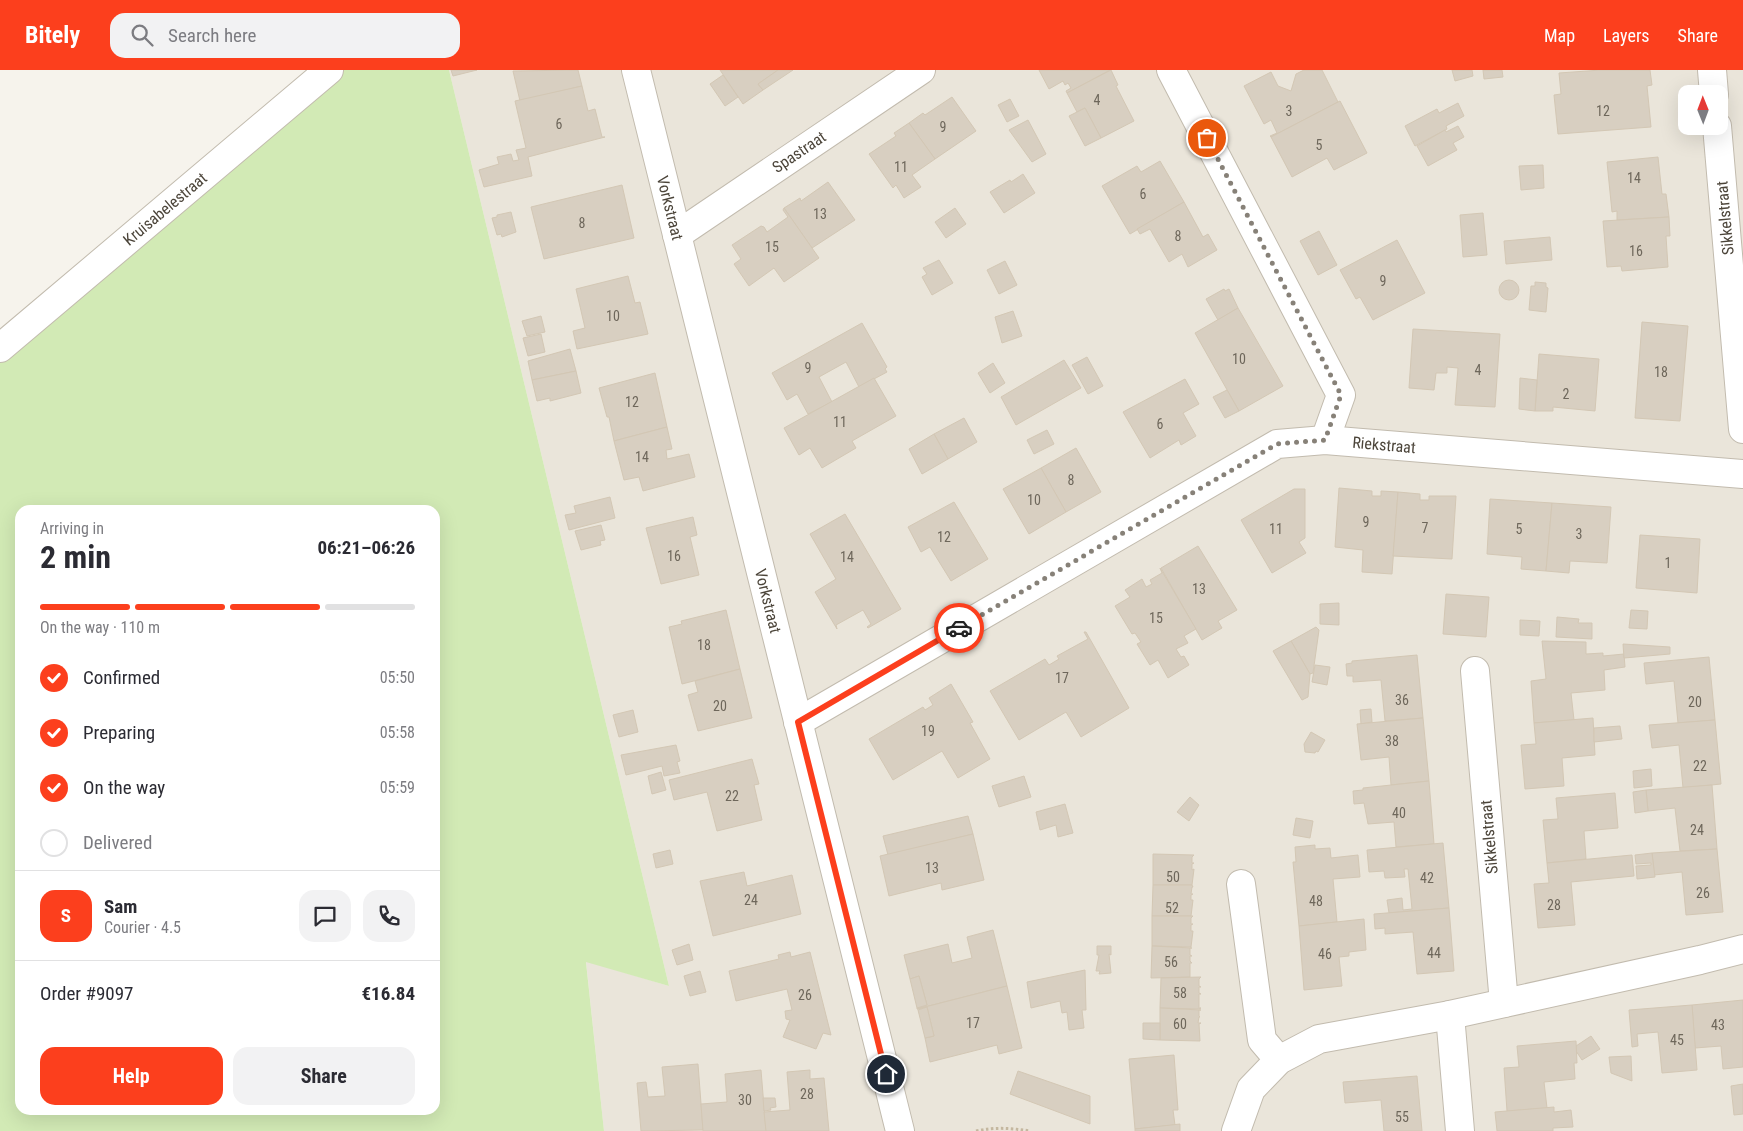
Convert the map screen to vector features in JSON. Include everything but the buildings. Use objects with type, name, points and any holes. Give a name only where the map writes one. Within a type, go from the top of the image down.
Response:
[{"type":"street","name":"Kruisabelestraat","points":[[0,348],[329,70]]},
{"type":"street","name":"Vorkstraat","points":[[636,70],[900,1131]]},
{"type":"street","name":"Spastraat","points":[[677,235],[921,70]]},
{"type":"street","points":[[1171,70],[1341,395],[1325,440]]},
{"type":"street","points":[[1712,70],[1713,85]]},
{"type":"street","name":"Sikkelstraat","points":[[1718,135],[1743,429]]},
{"type":"street","name":"Riekstraat","points":[[798,722],[1277,444],[1325,440],[1743,474]]},
{"type":"street","name":"Sikkelstraat","points":[[1474,671],[1504,1003]]},
{"type":"street","points":[[1241,884],[1262,1040],[1278,1060]]},
{"type":"street","points":[[1236,1131],[1251,1088],[1278,1060],[1319,1039],[1504,1003],[1743,949]]},
{"type":"street","points":[[1450,1014],[1460,1131]]},
{"type":"path","points":[[976,1131],[992,1128],[1013,1128],[1030,1131]]},
{"type":"shaded area","points":[[449,70],[1743,70],[1743,1131],[604,1131],[586,961],[669,986]]},
{"type":"green space","points":[[329,70],[449,70],[669,986],[586,962],[604,1131],[0,1131],[0,348]]},
{"type":"way so far","points":[[959,628],[1277,444],[1325,440],[1341,395],[1207,138]]},
{"type":"route","points":[[886,1074],[798,722],[959,628]]}]
